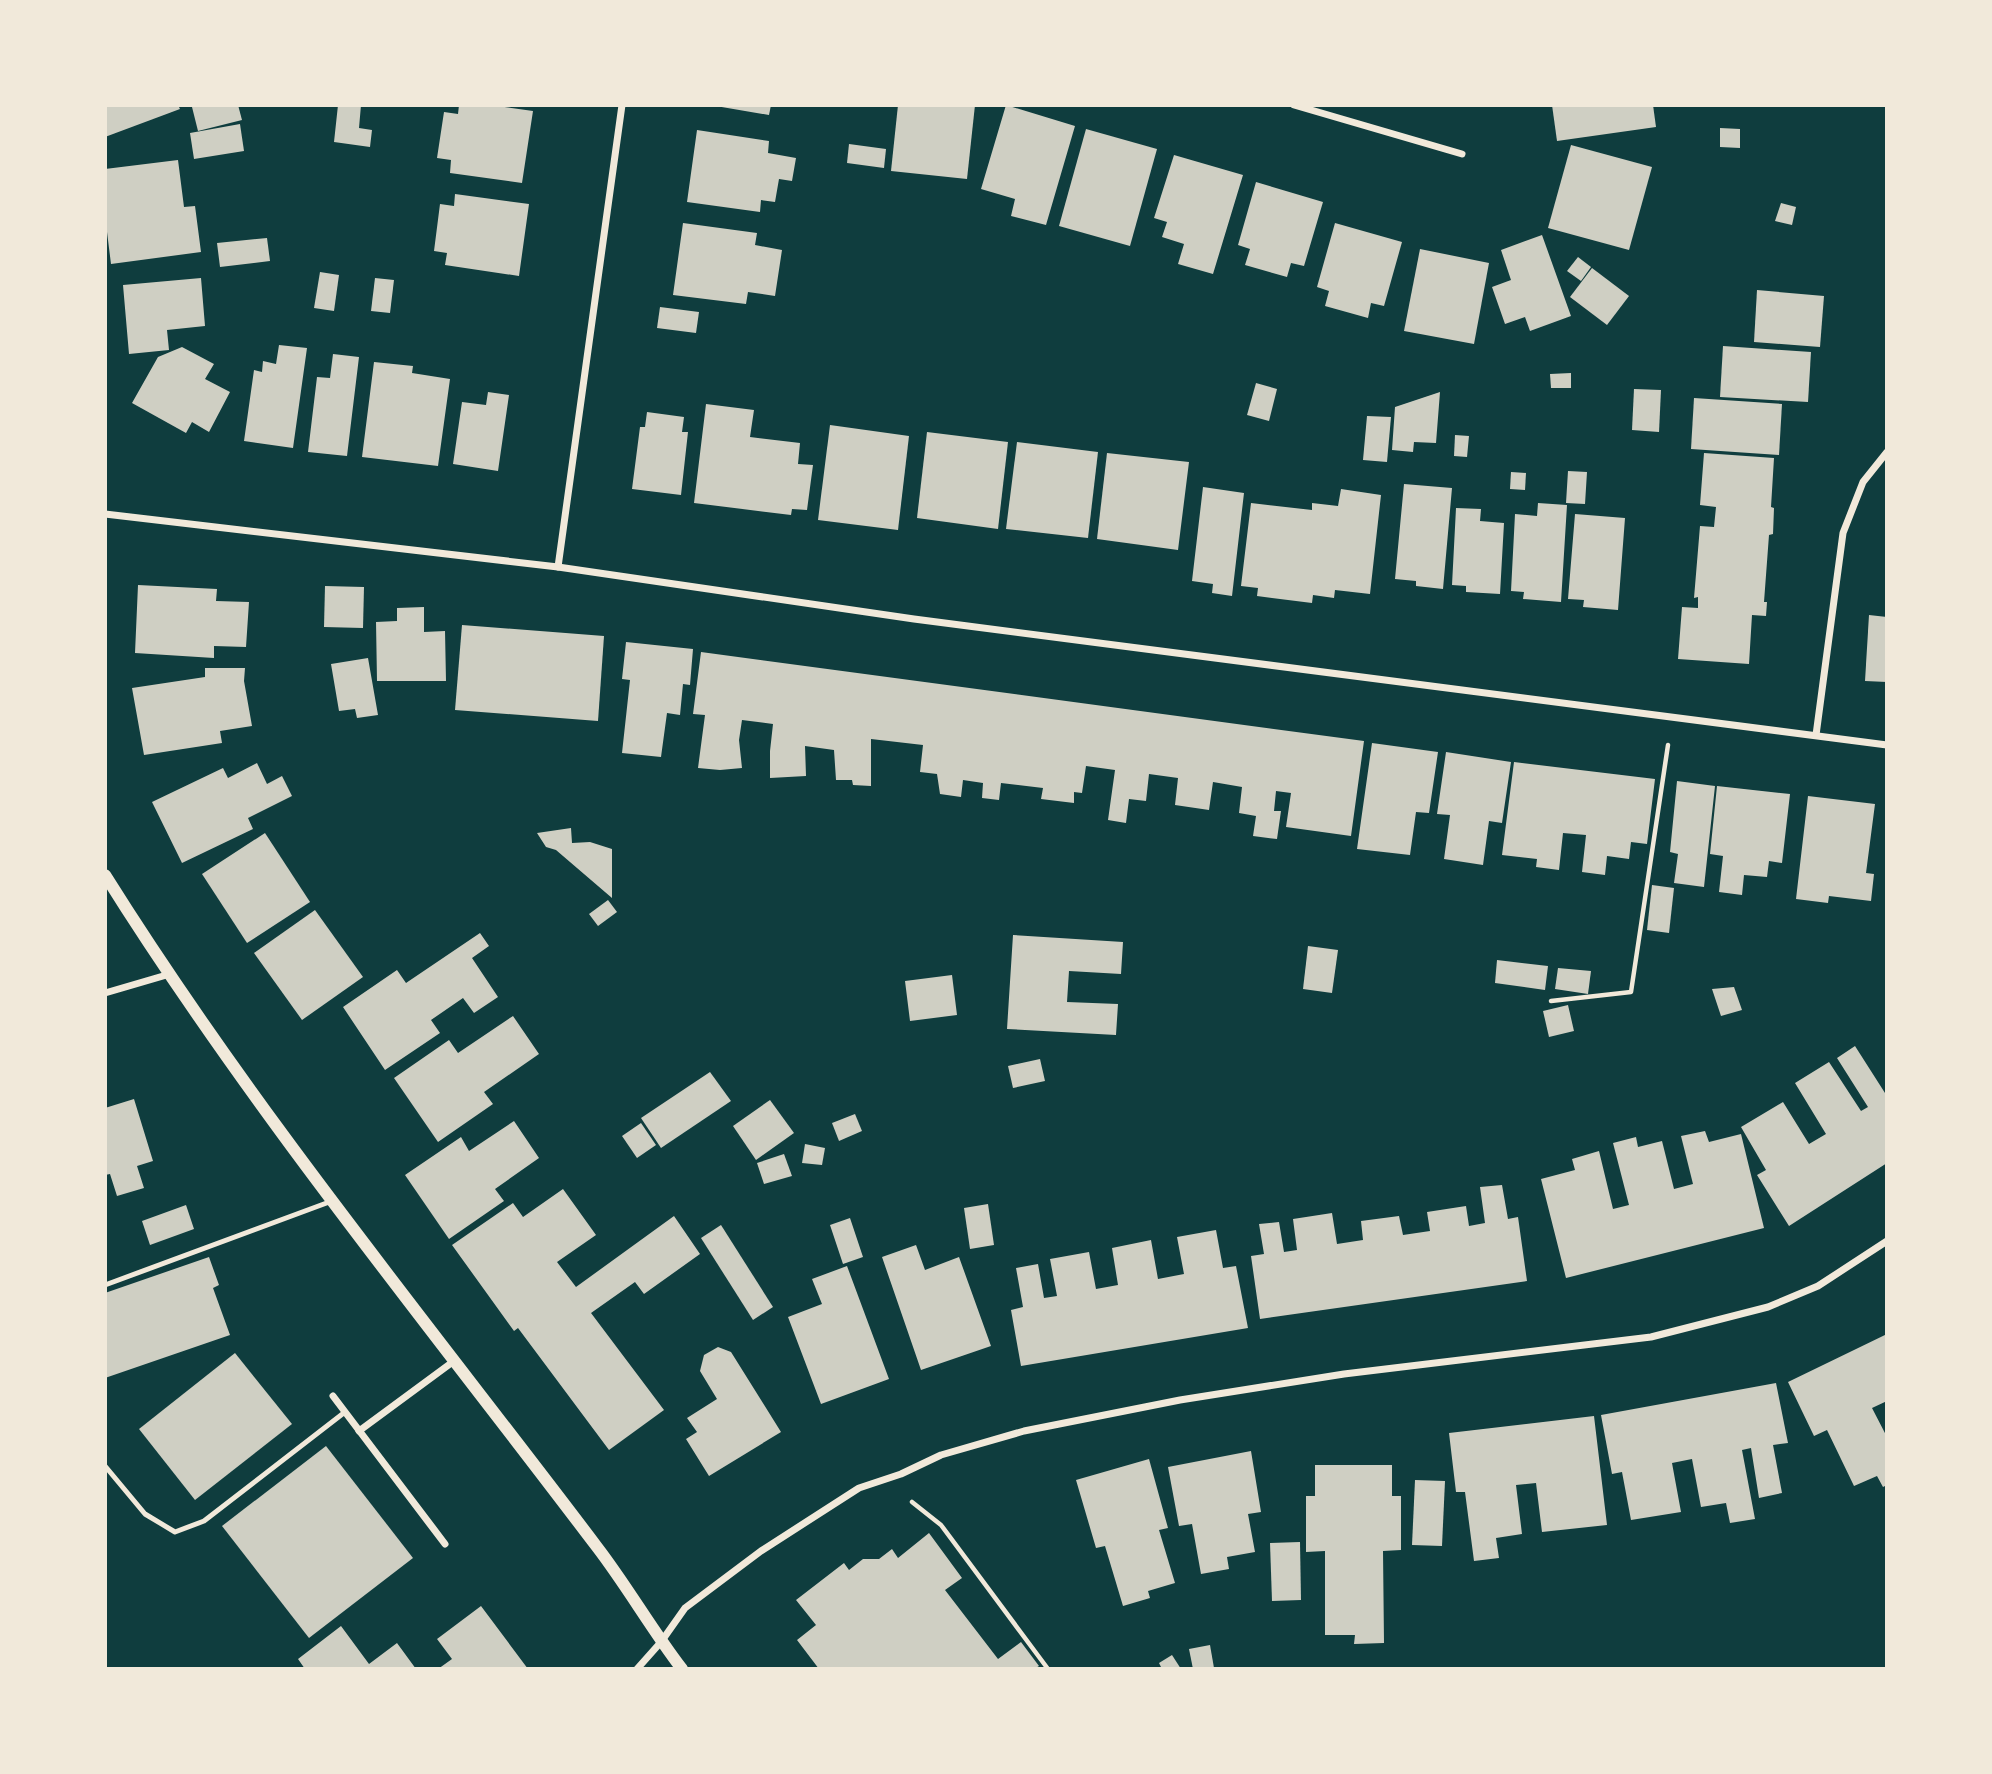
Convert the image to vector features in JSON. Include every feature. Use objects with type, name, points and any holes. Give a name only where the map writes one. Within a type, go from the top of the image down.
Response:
[{"type":"street","points":[[558,567],[622,105]]},
{"type":"street","points":[[1294,105],[1462,154]]},
{"type":"street","points":[[1816,735],[1843,533],[1863,482],[1887,453]]},
{"type":"street","points":[[105,514],[558,567],[914,619],[1887,745]]},
{"type":"street","points":[[105,875],[170,974],[332,1201],[599,1550],[681,1669]]},
{"type":"street","points":[[105,993],[170,974]]},
{"type":"street","points":[[637,1669],[661,1642],[685,1608],[761,1551],[859,1488],[901,1474],[942,1455],[1024,1431],[1180,1400],[1344,1374],[1651,1337],[1768,1307],[1818,1286],[1887,1241]]},
{"type":"street","points":[[359,1431],[453,1361]]},
{"type":"street","points":[[333,1396],[445,1544]]},
{"type":"lane","points":[[105,1284],[332,1201]]},
{"type":"lane","points":[[105,1466],[145,1514],[175,1532],[204,1521],[345,1412]]},
{"type":"path","points":[[1551,1001],[1631,992],[1672,716]]},
{"type":"path","points":[[901,1474],[910,1500],[941,1525],[1048,1669]]},
{"type":"building","points":[[105,105],[178,105],[180,109],[105,137]]},
{"type":"building","points":[[238,105],[242,120],[198,131],[192,107]]},
{"type":"building","points":[[338,105],[361,105],[359,128],[372,130],[370,147],[334,142]]},
{"type":"building","points":[[459,105],[490,105],[533,111],[522,183],[450,173],[451,160],[437,158],[444,112],[458,114]]},
{"type":"building","points":[[710,105],[771,105],[769,115]]},
{"type":"building","points":[[898,105],[975,105],[967,179],[891,171]]},
{"type":"building","points":[[1006,105],[1075,126],[1046,225],[1011,216],[1015,199],[981,189]]},
{"type":"building","points":[[1552,105],[1653,105],[1656,127],[1557,141]]},
{"type":"building","points":[[240,124],[244,151],[194,159],[190,133]]},
{"type":"building","points":[[1720,128],[1740,129],[1740,148],[1720,147]]},
{"type":"building","points":[[1086,129],[1157,149],[1130,246],[1059,226]]},
{"type":"building","points":[[697,130],[769,141],[768,153],[796,158],[792,181],[779,179],[775,202],[761,200],[760,212],[687,202]]},
{"type":"building","points":[[849,144],[886,149],[884,168],[847,163]]},
{"type":"building","points":[[1571,145],[1652,167],[1629,250],[1548,228]]},
{"type":"building","points":[[1174,155],[1243,175],[1213,274],[1178,264],[1184,244],[1162,237],[1167,222],[1154,218]]},
{"type":"building","points":[[178,160],[184,207],[195,206],[201,252],[111,264],[105,216],[105,169]]},
{"type":"building","points":[[1256,182],[1323,202],[1304,266],[1291,263],[1287,277],[1245,265],[1250,249],[1238,245]]},
{"type":"building","points":[[455,194],[529,204],[519,276],[445,265],[447,253],[434,251],[440,204],[454,206]]},
{"type":"building","points":[[1781,203],[1796,207],[1792,225],[1775,221]]},
{"type":"building","points":[[683,223],[757,233],[755,245],[782,250],[775,296],[748,292],[746,304],[673,295]]},
{"type":"building","points":[[1335,223],[1402,242],[1384,306],[1371,303],[1368,318],[1325,306],[1329,291],[1317,287]]},
{"type":"building","points":[[1542,235],[1571,316],[1530,331],[1525,317],[1505,324],[1492,287],[1511,280],[1501,250]]},
{"type":"building","points":[[267,238],[270,261],[220,267],[217,243]]},
{"type":"building","points":[[1420,249],[1489,263],[1474,344],[1404,331]]},
{"type":"building","points":[[1578,257],[1591,267],[1581,281],[1567,271]]},
{"type":"building","points":[[1592,268],[1629,296],[1607,325],[1570,297]]},
{"type":"building","points":[[320,272],[339,275],[334,311],[314,308]]},
{"type":"building","points":[[201,278],[205,326],[167,330],[169,350],[129,354],[123,285]]},
{"type":"building","points":[[375,278],[394,280],[390,313],[371,311]]},
{"type":"building","points":[[1757,290],[1824,296],[1820,347],[1754,342]]},
{"type":"building","points":[[660,307],[699,312],[696,333],[657,328]]},
{"type":"building","points":[[279,345],[307,348],[293,448],[244,441],[254,370],[262,372],[263,361],[276,364]]},
{"type":"building","points":[[1723,346],[1811,352],[1808,402],[1720,397]]},
{"type":"building","points":[[182,347],[214,364],[205,379],[230,392],[209,432],[192,422],[186,433],[132,403],[158,357]]},
{"type":"building","points":[[333,354],[359,357],[347,456],[308,452],[317,377],[330,378]]},
{"type":"building","points":[[374,362],[413,366],[412,373],[450,379],[438,466],[362,457]]},
{"type":"building","points":[[1571,373],[1571,388],[1551,388],[1550,374]]},
{"type":"building","points":[[1256,383],[1277,389],[1269,421],[1247,415]]},
{"type":"building","points":[[1634,389],[1661,390],[1659,432],[1632,430]]},
{"type":"building","points":[[488,392],[509,395],[498,471],[453,464],[462,402],[486,405]]},
{"type":"building","points":[[1440,392],[1436,443],[1414,442],[1413,452],[1392,450],[1395,407]]},
{"type":"building","points":[[1694,398],[1782,404],[1779,455],[1691,449]]},
{"type":"building","points":[[706,404],[754,410],[750,437],[800,443],[798,464],[813,465],[807,510],[792,509],[791,515],[694,503]]},
{"type":"building","points":[[647,412],[684,417],[682,432],[688,432],[681,495],[632,489],[640,427],[645,427]]},
{"type":"building","points":[[1367,416],[1391,417],[1387,462],[1363,460]]},
{"type":"building","points":[[830,425],[909,436],[898,530],[818,520]]},
{"type":"building","points":[[927,432],[1008,442],[998,529],[917,518]]},
{"type":"building","points":[[1455,435],[1469,436],[1467,457],[1454,456]]},
{"type":"building","points":[[1017,442],[1098,452],[1088,538],[1006,529]]},
{"type":"building","points":[[1107,453],[1189,462],[1178,550],[1097,539]]},
{"type":"building","points":[[1704,453],[1774,458],[1771,507],[1774,508],[1773,534],[1769,535],[1764,602],[1767,602],[1766,616],[1752,615],[1749,664],[1678,659],[1682,607],[1698,608],[1698,597],[1694,598],[1700,526],[1714,527],[1716,507],[1700,505]]},
{"type":"building","points":[[1568,471],[1587,472],[1585,504],[1566,503]]},
{"type":"building","points":[[1511,472],[1526,473],[1525,490],[1510,489]]},
{"type":"building","points":[[1404,484],[1452,488],[1443,589],[1416,586],[1416,581],[1395,579]]},
{"type":"building","points":[[1203,487],[1244,493],[1232,596],[1212,593],[1213,584],[1192,581]]},
{"type":"building","points":[[1341,489],[1381,495],[1370,594],[1335,590],[1334,598],[1313,595],[1312,603],[1257,596],[1258,588],[1241,586],[1251,503],[1312,510],[1312,503],[1338,506]]},
{"type":"building","points":[[1538,503],[1567,505],[1561,602],[1523,599],[1524,592],[1511,591],[1515,514],[1537,516]]},
{"type":"building","points":[[1456,508],[1481,509],[1480,521],[1504,523],[1500,594],[1466,592],[1466,586],[1452,585]]},
{"type":"building","points":[[1575,514],[1625,518],[1618,610],[1583,607],[1584,600],[1568,599]]},
{"type":"building","points":[[138,585],[217,589],[216,601],[249,602],[246,647],[214,646],[214,658],[135,653]]},
{"type":"building","points":[[325,586],[364,587],[363,628],[324,627]]},
{"type":"building","points":[[424,607],[424,632],[445,631],[446,681],[377,681],[376,622],[397,621],[397,608]]},
{"type":"building","points":[[1869,615],[1887,617],[1887,682],[1865,681]]},
{"type":"building","points":[[462,625],[604,636],[598,721],[455,710]]},
{"type":"building","points":[[626,642],[693,649],[690,685],[683,684],[680,715],[667,713],[661,757],[622,753],[630,680],[622,679]]},
{"type":"building","points":[[701,652],[1364,741],[1351,836],[1286,827],[1291,793],[1276,791],[1274,811],[1281,811],[1277,839],[1253,836],[1256,816],[1239,813],[1242,787],[1213,782],[1209,810],[1175,805],[1178,778],[1149,774],[1146,801],[1129,799],[1126,823],[1108,820],[1115,770],[1086,766],[1082,793],[1074,792],[1074,803],[1041,799],[1043,788],[1001,783],[999,800],[982,798],[983,783],[963,780],[961,797],[940,794],[937,774],[920,772],[923,745],[871,739],[871,786],[853,785],[852,780],[836,780],[834,750],[805,746],[806,776],[770,778],[773,724],[742,720],[739,740],[742,768],[698,768],[705,715],[693,714]]},
{"type":"building","points":[[368,658],[378,715],[357,718],[355,709],[339,711],[331,664]]},
{"type":"building","points":[[205,668],[245,668],[244,681],[252,726],[220,731],[222,743],[144,755],[132,688],[205,677]]},
{"type":"building","points":[[1372,743],[1438,752],[1429,813],[1416,812],[1410,855],[1357,849]]},
{"type":"building","points":[[1446,752],[1511,762],[1502,823],[1489,821],[1483,865],[1444,859],[1450,815],[1437,814]]},
{"type":"building","points":[[1514,762],[1655,779],[1647,844],[1631,842],[1629,859],[1607,856],[1605,875],[1582,872],[1586,835],[1563,833],[1559,870],[1536,867],[1537,859],[1502,855]]},
{"type":"building","points":[[257,763],[267,784],[282,776],[292,796],[248,818],[253,829],[182,863],[152,802],[223,768],[228,778]]},
{"type":"building","points":[[1677,781],[1715,786],[1704,887],[1674,883],[1678,854],[1670,852]]},
{"type":"building","points":[[1717,786],[1790,794],[1782,863],[1769,861],[1767,877],[1744,875],[1742,895],[1719,892],[1723,856],[1710,854]]},
{"type":"building","points":[[1808,796],[1875,804],[1866,873],[1874,874],[1871,901],[1829,896],[1828,903],[1796,899]]},
{"type":"building","points":[[571,828],[572,843],[590,842],[612,849],[612,898],[556,850],[546,847],[537,833]]},
{"type":"building","points":[[265,833],[310,902],[247,943],[202,874]]},
{"type":"building","points":[[1652,885],[1674,888],[1669,933],[1647,930]]},
{"type":"building","points":[[608,900],[617,912],[598,926],[589,914]]},
{"type":"building","points":[[315,910],[363,977],[302,1020],[254,953]]},
{"type":"building","points":[[480,933],[489,946],[472,958],[498,997],[474,1013],[463,998],[431,1020],[440,1033],[385,1070],[343,1007],[397,970],[406,983]]},
{"type":"building","points":[[1013,935],[1123,942],[1121,974],[1069,971],[1067,1002],[1118,1004],[1116,1035],[1007,1029]]},
{"type":"building","points":[[1308,946],[1338,950],[1332,993],[1303,989]]},
{"type":"building","points":[[1497,960],[1548,966],[1545,990],[1495,983]]},
{"type":"building","points":[[1558,968],[1591,971],[1588,994],[1555,989]]},
{"type":"building","points":[[952,975],[957,1015],[910,1021],[905,981]]},
{"type":"building","points":[[1734,987],[1742,1010],[1721,1016],[1712,989]]},
{"type":"building","points":[[1568,1005],[1574,1031],[1549,1037],[1543,1011]]},
{"type":"building","points":[[513,1016],[539,1054],[484,1092],[493,1104],[438,1142],[394,1078],[449,1040],[458,1053]]},
{"type":"building","points":[[1855,1046],[1885,1093],[1887,1092],[1887,1163],[1789,1226],[1757,1175],[1766,1170],[1741,1127],[1783,1102],[1809,1144],[1826,1134],[1795,1083],[1829,1062],[1861,1111],[1868,1107],[1837,1058]]},
{"type":"building","points":[[1040,1059],[1045,1081],[1013,1088],[1008,1066]]},
{"type":"building","points":[[710,1072],[731,1101],[661,1148],[641,1118]]},
{"type":"building","points":[[134,1099],[153,1161],[137,1166],[144,1188],[117,1196],[110,1174],[105,1175],[105,1108]]},
{"type":"building","points":[[770,1100],[794,1133],[756,1160],[733,1126]]},
{"type":"building","points":[[855,1114],[862,1131],[839,1141],[832,1123]]},
{"type":"building","points":[[514,1121],[539,1158],[495,1189],[504,1201],[449,1239],[405,1175],[461,1137],[469,1151]]},
{"type":"building","points":[[641,1123],[656,1145],[637,1158],[622,1136]]},
{"type":"building","points":[[1705,1131],[1709,1142],[1741,1134],[1764,1228],[1566,1278],[1541,1179],[1575,1170],[1572,1159],[1599,1151],[1613,1209],[1629,1205],[1613,1143],[1636,1137],[1638,1147],[1662,1141],[1674,1189],[1693,1184],[1681,1136]]},
{"type":"building","points":[[805,1144],[825,1148],[822,1165],[802,1163]]},
{"type":"building","points":[[784,1154],[792,1176],[764,1184],[757,1163]]},
{"type":"building","points":[[1502,1185],[1508,1219],[1518,1217],[1527,1281],[1260,1319],[1251,1256],[1264,1254],[1259,1224],[1279,1222],[1284,1252],[1297,1250],[1293,1219],[1332,1213],[1337,1244],[1363,1240],[1361,1221],[1399,1216],[1403,1235],[1430,1231],[1427,1212],[1466,1206],[1469,1226],[1485,1223],[1480,1187]]},
{"type":"building","points":[[563,1189],[596,1235],[557,1262],[576,1287],[674,1216],[700,1254],[644,1294],[635,1282],[591,1313],[664,1410],[609,1450],[518,1328],[514,1331],[452,1245],[513,1203],[523,1217]]},
{"type":"building","points":[[988,1204],[994,1245],[970,1249],[964,1208]]},
{"type":"building","points":[[186,1205],[194,1229],[150,1245],[142,1221]]},
{"type":"building","points":[[850,1218],[863,1257],[843,1264],[830,1225]]},
{"type":"building","points":[[721,1225],[773,1307],[753,1320],[701,1238]]},
{"type":"building","points":[[1216,1230],[1223,1268],[1236,1266],[1248,1328],[1021,1366],[1011,1310],[1023,1307],[1016,1268],[1038,1264],[1044,1298],[1057,1296],[1050,1259],[1089,1252],[1096,1289],[1118,1285],[1112,1248],[1151,1240],[1158,1279],[1184,1274],[1177,1237]]},
{"type":"building","points":[[916,1245],[925,1270],[959,1257],[991,1346],[921,1370],[882,1257]]},
{"type":"building","points":[[209,1257],[219,1285],[213,1288],[230,1335],[105,1378],[105,1293]]},
{"type":"building","points":[[847,1266],[889,1379],[821,1404],[788,1317],[822,1304],[812,1279]]},
{"type":"building","points":[[1887,1334],[1887,1401],[1872,1408],[1887,1437],[1887,1485],[1883,1487],[1877,1476],[1854,1486],[1827,1430],[1814,1436],[1788,1382]]},
{"type":"building","points":[[718,1347],[731,1352],[781,1432],[709,1476],[686,1439],[697,1432],[687,1418],[717,1399],[700,1371],[704,1355]]},
{"type":"building","points":[[235,1353],[292,1424],[195,1500],[139,1429]]},
{"type":"building","points":[[1776,1383],[1788,1443],[1773,1445],[1782,1493],[1759,1498],[1751,1448],[1742,1450],[1755,1519],[1730,1523],[1726,1503],[1701,1507],[1692,1459],[1672,1463],[1681,1512],[1631,1520],[1622,1472],[1612,1474],[1601,1415]]},
{"type":"building","points":[[1594,1416],[1607,1525],[1542,1532],[1536,1483],[1516,1485],[1522,1534],[1496,1538],[1499,1558],[1474,1561],[1465,1492],[1456,1492],[1449,1433]]},
{"type":"building","points":[[326,1446],[413,1558],[309,1638],[222,1526]]},
{"type":"building","points":[[1251,1451],[1261,1512],[1248,1514],[1255,1552],[1227,1557],[1229,1569],[1201,1574],[1192,1524],[1179,1526],[1168,1467]]},
{"type":"building","points":[[1149,1459],[1168,1528],[1159,1530],[1175,1583],[1148,1591],[1150,1598],[1123,1606],[1105,1546],[1096,1548],[1076,1480]]},
{"type":"building","points":[[1315,1465],[1392,1465],[1392,1496],[1401,1496],[1401,1550],[1383,1551],[1384,1643],[1354,1644],[1355,1635],[1325,1635],[1325,1551],[1306,1552],[1306,1496],[1315,1496]]},
{"type":"building","points":[[1415,1480],[1445,1481],[1442,1546],[1412,1545]]},
{"type":"building","points":[[929,1533],[962,1578],[945,1590],[998,1659],[1021,1642],[1039,1666],[1034,1669],[819,1669],[797,1640],[816,1625],[796,1600],[844,1563],[849,1570],[863,1559],[879,1559],[892,1549],[898,1558]]},
{"type":"building","points":[[1300,1542],[1301,1600],[1272,1601],[1270,1543]]},
{"type":"building","points":[[481,1606],[528,1669],[438,1669],[452,1659],[437,1639]]},
{"type":"building","points":[[341,1626],[369,1664],[397,1643],[416,1669],[305,1669],[298,1659]]},
{"type":"building","points":[[1210,1645],[1214,1668],[1193,1669],[1189,1649]]},
{"type":"building","points":[[1172,1655],[1181,1669],[1162,1669],[1159,1663]]}]
